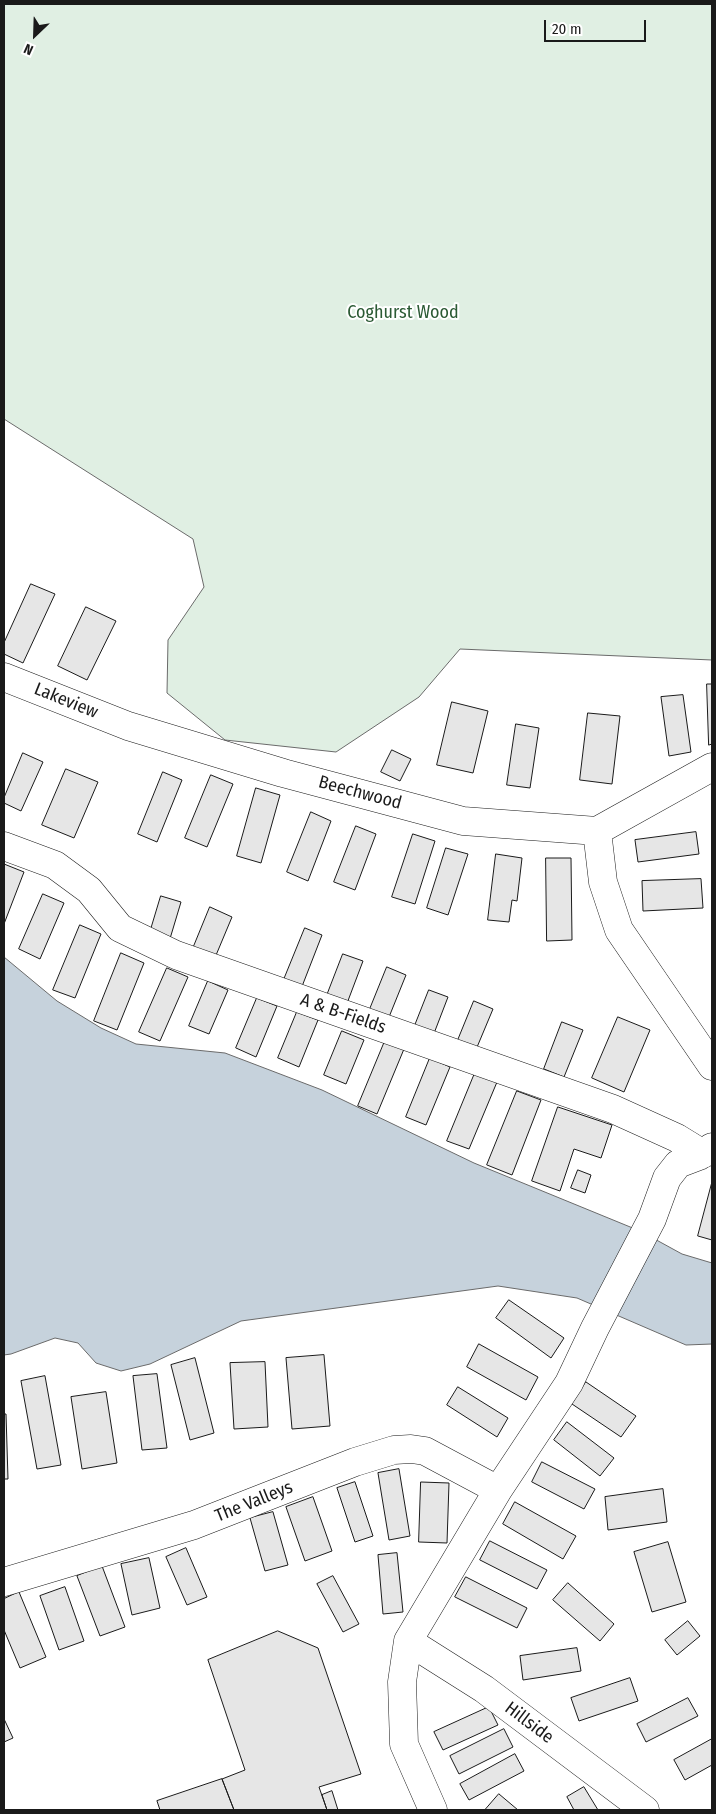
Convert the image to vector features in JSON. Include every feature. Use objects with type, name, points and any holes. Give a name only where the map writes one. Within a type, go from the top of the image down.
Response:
[{"type":"street","name":"Lakeview","points":[[4,677],[128,726]]},
{"type":"street","name":"Beechwood","points":[[128,726],[283,773],[463,821],[597,831]]},
{"type":"street","points":[[712,767],[597,831],[603,882],[619,930],[712,1066]]},
{"type":"street","name":"A & B-Fields","points":[[4,846],[55,865],[88,890],[120,928],[176,955],[613,1109],[708,1150]]},
{"type":"street","points":[[433,1810],[404,1744],[402,1682],[408,1641],[498,1490],[570,1383],[595,1328],[652,1219],[667,1178],[678,1164],[708,1150]]},
{"type":"street","name":"The Valleys","points":[[4,1582],[194,1525],[355,1462],[394,1450],[411,1449],[426,1451],[498,1490]]},
{"type":"street","name":"Hillside","points":[[408,1641],[484,1689],[645,1810]]},
{"type":"green space","name":"Coghurst Wood","points":[[4,4],[712,4],[712,660],[460,649],[419,697],[336,752],[225,740],[167,693],[168,640],[204,587],[193,539],[4,419]]},
{"type":"shaded area","points":[[4,957],[57,1001],[101,1028],[136,1044],[225,1053],[322,1090],[474,1163],[640,1231],[682,1254],[712,1263],[712,1344],[686,1345],[577,1298],[498,1286],[241,1321],[150,1364],[121,1371],[96,1363],[78,1343],[55,1338],[4,1355]]},
{"type":"building","points":[[31,584],[55,594],[23,663],[4,654],[4,643]]},
{"type":"building","points":[[86,607],[116,621],[87,680],[58,666]]},
{"type":"building","points":[[707,684],[712,684],[712,744],[709,745]]},
{"type":"building","points":[[683,695],[691,752],[669,756],[661,697]]},
{"type":"building","points":[[452,702],[488,711],[473,773],[437,765]]},
{"type":"building","points":[[588,713],[620,716],[612,784],[580,780]]},
{"type":"building","points":[[516,724],[539,728],[530,788],[507,785]]},
{"type":"building","points":[[392,750],[411,759],[400,781],[381,772]]},
{"type":"building","points":[[23,753],[43,762],[21,811],[4,803],[4,798]]},
{"type":"building","points":[[66,769],[98,782],[74,838],[42,825]]},
{"type":"building","points":[[163,772],[182,780],[157,842],[138,834]]},
{"type":"building","points":[[211,775],[233,784],[207,847],[185,838]]},
{"type":"building","points":[[256,788],[280,795],[261,863],[237,856]]},
{"type":"building","points":[[311,812],[331,821],[308,881],[287,872]]},
{"type":"building","points":[[356,826],[376,834],[355,890],[334,882]]},
{"type":"building","points":[[696,832],[699,854],[638,862],[635,840]]},
{"type":"building","points":[[413,834],[435,841],[415,904],[392,897]]},
{"type":"building","points":[[446,848],[468,854],[448,915],[427,908]]},
{"type":"building","points":[[496,854],[522,858],[517,901],[512,900],[509,922],[488,920]]},
{"type":"building","points":[[546,858],[571,858],[572,940],[547,941]]},
{"type":"building","points":[[4,864],[24,872],[4,924]]},
{"type":"building","points":[[701,879],[703,908],[643,911],[642,881]]},
{"type":"building","points":[[43,894],[64,903],[40,959],[19,949]]},
{"type":"building","points":[[161,896],[181,902],[169,942],[149,936]]},
{"type":"building","points":[[210,907],[232,917],[214,960],[192,951]]},
{"type":"building","points":[[80,925],[101,934],[75,998],[53,990]]},
{"type":"building","points":[[305,928],[322,935],[301,989],[283,982]]},
{"type":"building","points":[[121,953],[144,963],[117,1030],[94,1021]]},
{"type":"building","points":[[343,954],[363,961],[346,1006],[326,998]]},
{"type":"building","points":[[387,967],[406,975],[387,1022],[368,1014]]},
{"type":"building","points":[[167,968],[188,977],[160,1041],[139,1032]]},
{"type":"building","points":[[208,981],[228,990],[209,1034],[189,1026]]},
{"type":"building","points":[[429,990],[448,997],[433,1036],[414,1028]]},
{"type":"building","points":[[257,998],[277,1006],[256,1057],[236,1048]]},
{"type":"building","points":[[474,1001],[493,1009],[475,1052],[456,1045]]},
{"type":"building","points":[[297,1012],[318,1020],[299,1067],[278,1058]]},
{"type":"building","points":[[618,1017],[650,1030],[624,1092],[592,1078]]},
{"type":"building","points":[[562,1022],[583,1030],[564,1077],[544,1069]]},
{"type":"building","points":[[342,1031],[364,1040],[346,1084],[324,1075]]},
{"type":"building","points":[[385,1041],[404,1049],[377,1114],[358,1106]]},
{"type":"building","points":[[430,1058],[450,1067],[426,1125],[406,1117]]},
{"type":"building","points":[[475,1073],[497,1082],[469,1149],[447,1141]]},
{"type":"building","points":[[517,1091],[541,1100],[512,1175],[487,1165]]},
{"type":"building","points":[[558,1107],[612,1125],[601,1158],[574,1149],[560,1191],[532,1181]]},
{"type":"building","points":[[578,1170],[591,1175],[585,1193],[571,1188]]},
{"type":"building","points":[[712,1182],[712,1240],[698,1236]]},
{"type":"building","points":[[509,1300],[564,1338],[551,1358],[496,1318]]},
{"type":"building","points":[[479,1344],[538,1377],[526,1400],[467,1367]]},
{"type":"building","points":[[324,1355],[330,1426],[292,1429],[286,1358]]},
{"type":"building","points":[[195,1358],[214,1433],[190,1440],[171,1365]]},
{"type":"building","points":[[265,1362],[268,1427],[234,1429],[230,1363]]},
{"type":"building","points":[[157,1374],[167,1448],[142,1450],[133,1376]]},
{"type":"building","points":[[45,1376],[61,1465],[37,1469],[21,1381]]},
{"type":"building","points":[[586,1382],[636,1416],[621,1437],[572,1404]]},
{"type":"building","points":[[458,1387],[508,1418],[497,1437],[447,1405]]},
{"type":"building","points":[[106,1392],[117,1463],[82,1469],[71,1397]]},
{"type":"building","points":[[4,1414],[6,1414],[8,1479],[4,1479]]},
{"type":"building","points":[[567,1422],[614,1458],[600,1476],[554,1440]]},
{"type":"building","points":[[542,1462],[595,1489],[584,1509],[532,1482]]},
{"type":"building","points":[[399,1469],[410,1536],[389,1540],[378,1473]]},
{"type":"building","points":[[355,1482],[373,1536],[355,1542],[337,1488]]},
{"type":"building","points":[[421,1482],[449,1483],[447,1543],[419,1542]]},
{"type":"building","points":[[663,1489],[667,1522],[608,1530],[605,1497]]},
{"type":"building","points":[[313,1497],[332,1551],[305,1561],[286,1507]]},
{"type":"building","points":[[515,1502],[576,1536],[563,1559],[503,1524]]},
{"type":"building","points":[[273,1512],[288,1565],[265,1571],[250,1518]]},
{"type":"building","points":[[490,1541],[547,1570],[537,1589],[480,1560]]},
{"type":"building","points":[[668,1542],[686,1602],[652,1612],[634,1552]]},
{"type":"building","points":[[186,1548],[207,1597],[187,1605],[166,1557]]},
{"type":"building","points":[[397,1553],[403,1612],[383,1614],[378,1555]]},
{"type":"building","points":[[149,1558],[160,1608],[132,1615],[121,1564]]},
{"type":"building","points":[[102,1566],[125,1627],[100,1636],[77,1576]]},
{"type":"building","points":[[333,1576],[359,1624],[343,1632],[317,1584]]},
{"type":"building","points":[[466,1577],[527,1608],[517,1628],[455,1597]]},
{"type":"building","points":[[568,1583],[614,1624],[600,1641],[553,1600]]},
{"type":"building","points":[[65,1587],[84,1641],[59,1650],[40,1596]]},
{"type":"building","points":[[19,1592],[46,1657],[20,1668],[4,1630],[4,1599]]},
{"type":"building","points":[[688,1621],[700,1636],[677,1655],[665,1640]]},
{"type":"building","points":[[278,1631],[318,1648],[361,1774],[319,1787],[327,1810],[234,1810],[222,1779],[245,1770],[208,1660]]},
{"type":"building","points":[[577,1648],[581,1671],[523,1680],[520,1656]]},
{"type":"building","points":[[630,1678],[638,1701],[579,1721],[571,1698]]},
{"type":"building","points":[[688,1698],[698,1716],[646,1742],[637,1724]]},
{"type":"building","points":[[489,1707],[498,1725],[443,1750],[434,1732]]},
{"type":"building","points":[[4,1722],[13,1738],[4,1742]]},
{"type":"building","points":[[504,1729],[513,1747],[459,1774],[450,1756]]},
{"type":"building","points":[[712,1739],[712,1765],[685,1780],[674,1760]]},
{"type":"building","points":[[515,1754],[524,1771],[469,1800],[460,1784]]},
{"type":"building","points":[[222,1779],[234,1810],[160,1810],[157,1801]]},
{"type":"building","points":[[584,1787],[598,1810],[574,1810],[567,1797]]},
{"type":"building","points":[[332,1791],[338,1810],[327,1810],[322,1795]]},
{"type":"building","points":[[499,1794],[518,1810],[485,1810]]}]
